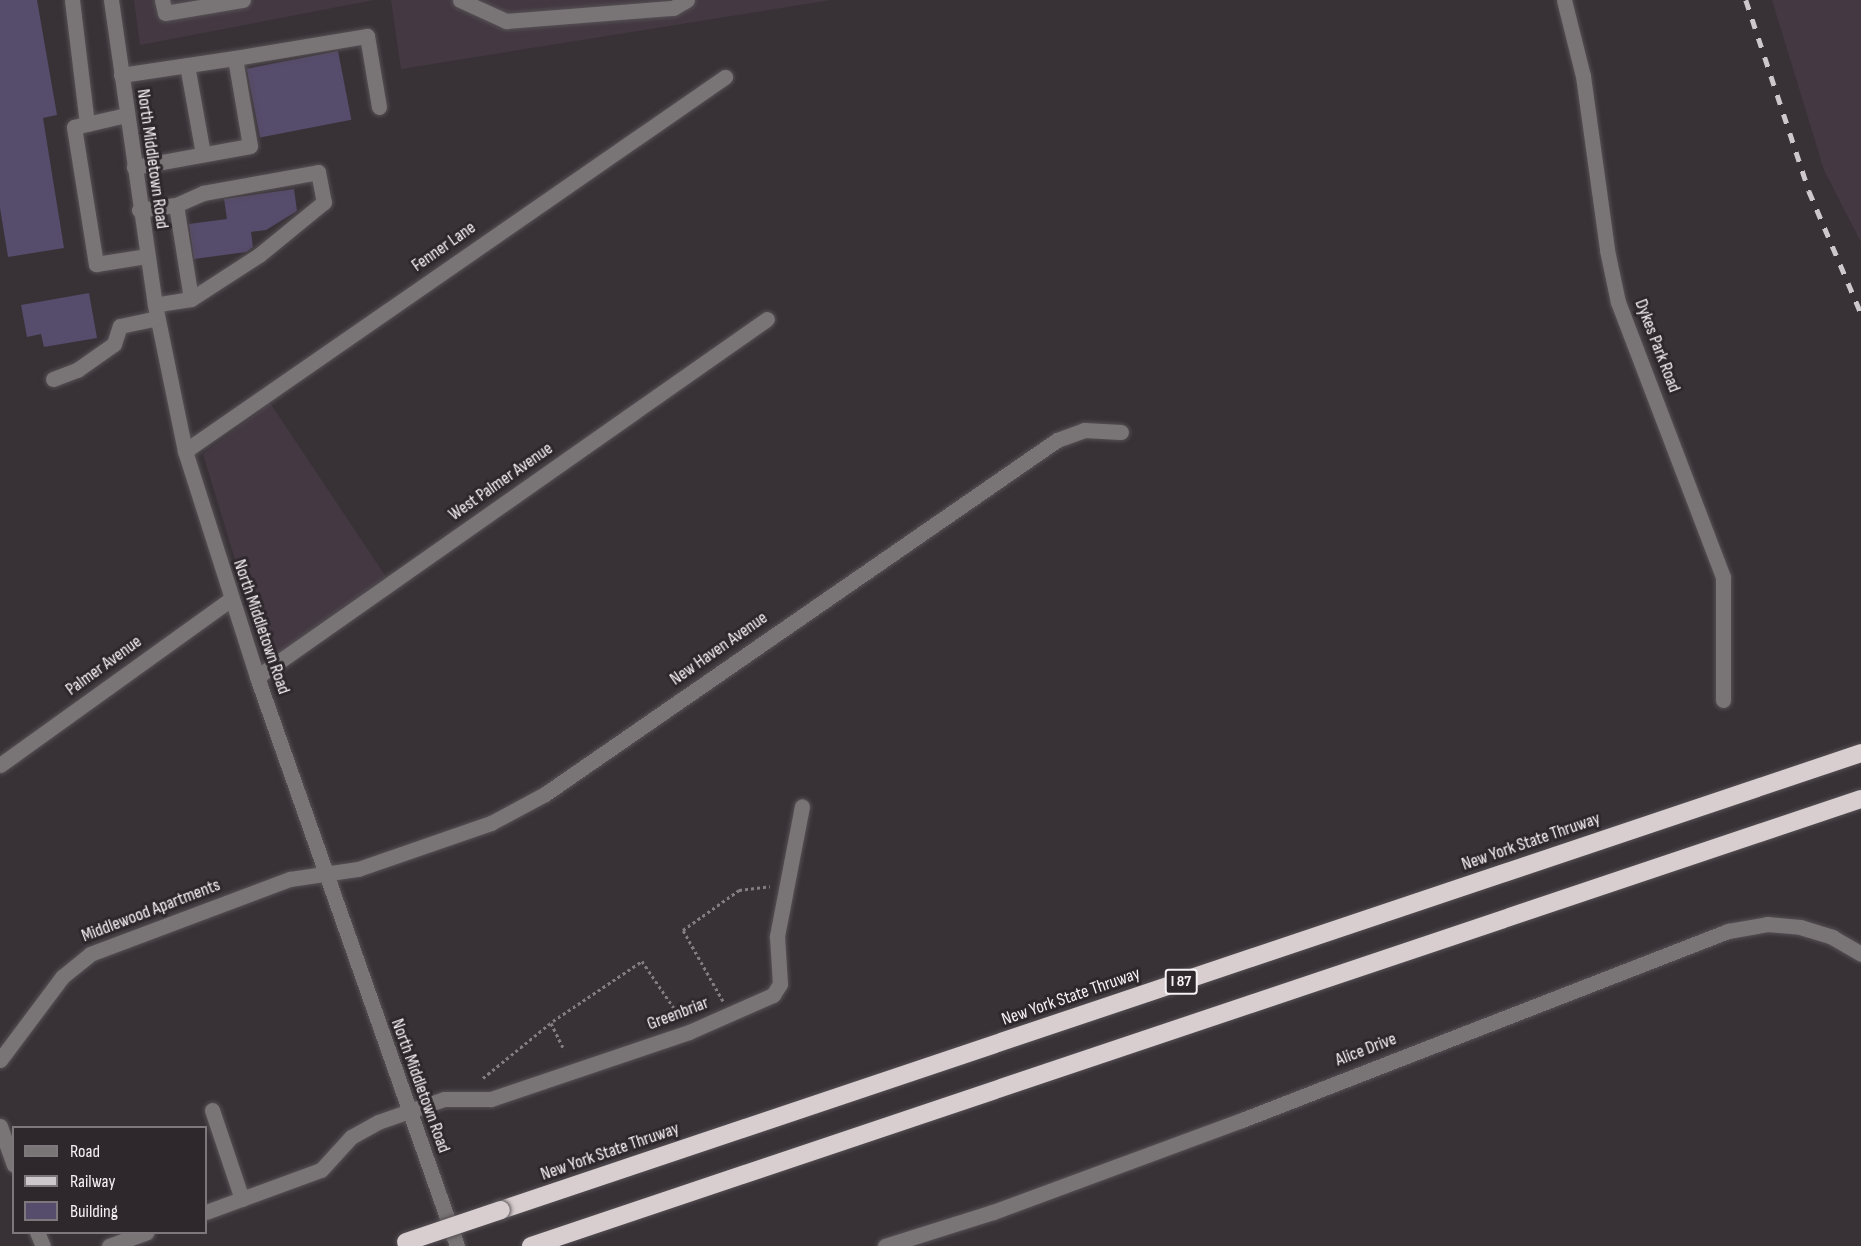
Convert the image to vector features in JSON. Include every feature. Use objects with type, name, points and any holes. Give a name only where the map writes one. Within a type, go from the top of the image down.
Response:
[{"type":"highway","name":"New York State Thruway","points":[[401,1244],[1861,753]]},
{"type":"highway","name":"I 87","points":[[531,1246],[1861,799]]},
{"type":"street","points":[[72,0],[87,124]]},
{"type":"street","name":"North Middletown Road","points":[[111,0],[139,210],[156,311],[185,451],[257,677],[457,1246]]},
{"type":"street","points":[[162,0],[165,13],[243,0]]},
{"type":"street","points":[[460,0],[506,21],[673,8],[687,0]]},
{"type":"street","name":"Dykes Park Road","points":[[1564,0],[1583,76],[1607,250],[1618,302],[1723,577],[1723,700]]},
{"type":"street","points":[[121,75],[367,36],[379,107]]},
{"type":"street","points":[[134,167],[250,146],[235,58]]},
{"type":"street","points":[[187,65],[203,154]]},
{"type":"street","name":"Fenner Lane","points":[[185,451],[725,76]]},
{"type":"street","points":[[126,115],[74,127],[96,264],[147,256]]},
{"type":"street","points":[[53,379],[77,369],[114,344],[120,326],[191,299],[259,255],[324,202],[318,172],[203,193],[176,205],[139,210]]},
{"type":"street","points":[[176,205],[191,299]]},
{"type":"street","name":"West Palmer Avenue","points":[[257,677],[767,319]]},
{"type":"street","name":"New Haven Avenue","points":[[324,871],[358,869],[395,858],[491,823],[545,794],[1057,440],[1084,430],[1121,432]]},
{"type":"street","name":"Palmer Avenue","points":[[0,765],[231,599]]},
{"type":"street","name":"Greenbriar","points":[[408,1112],[444,1099],[491,1099],[689,1032],[773,995],[780,984],[777,936],[802,806]]},
{"type":"street","name":"Middlewood Apartments","points":[[0,1060],[62,977],[90,954],[290,879],[324,871]]},
{"type":"street","name":"Alice Drive","points":[[885,1246],[993,1212],[1232,1124],[1728,931],[1767,924],[1800,927],[1832,937],[1861,954]]},
{"type":"street","points":[[212,1110],[242,1199]]},
{"type":"street","points":[[207,1212],[321,1170],[363,1129],[408,1112]]},
{"type":"street","points":[[0,1127],[12,1160]]},
{"type":"street","points":[[109,1246],[144,1234]]},
{"type":"path","points":[[729,1014],[683,930],[740,890],[787,886]]},
{"type":"path","points":[[483,1078],[551,1023],[642,961],[662,985],[689,1032]]},
{"type":"path","points":[[551,1023],[564,1050]]},
{"type":"shaded area","points":[[134,0],[374,0],[140,45]]},
{"type":"shaded area","points":[[391,0],[831,0],[401,69]]},
{"type":"shaded area","points":[[1772,0],[1861,0],[1861,242],[1824,170]]},
{"type":"shaded area","points":[[270,403],[386,577],[266,662],[203,454]]},
{"type":"building","points":[[0,0],[37,0],[57,115],[43,118],[64,248],[8,257],[0,208]]},
{"type":"building","points":[[338,51],[351,120],[260,137],[247,69]]},
{"type":"building","points":[[294,189],[297,211],[266,230],[251,232],[253,247],[246,252],[194,259],[189,224],[227,219],[224,199]]},
{"type":"building","points":[[89,293],[97,338],[44,347],[41,334],[27,337],[21,305]]},
{"type":"railway","points":[[1746,0],[1809,191],[1861,313]]}]
